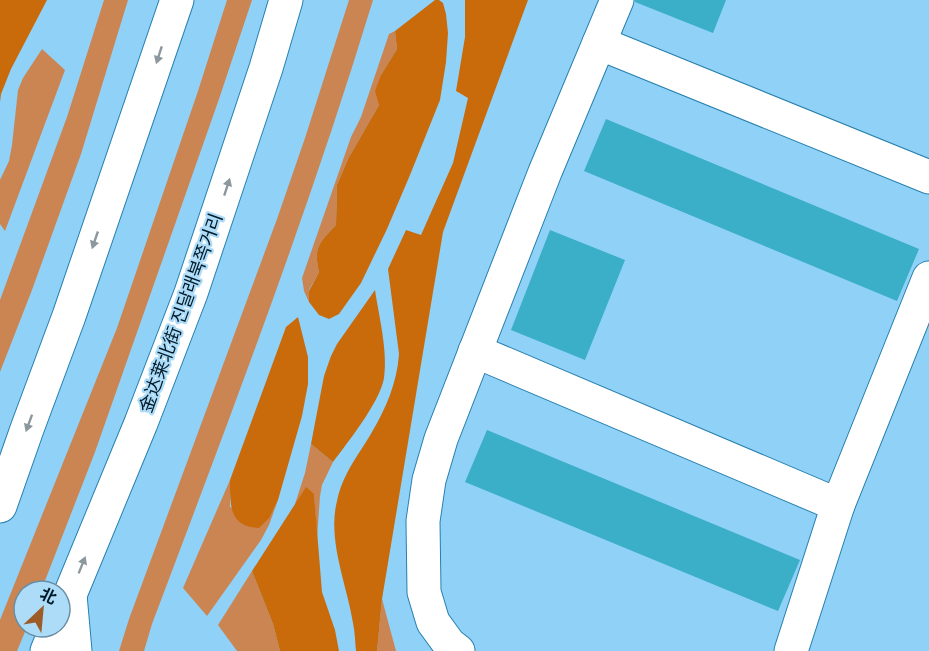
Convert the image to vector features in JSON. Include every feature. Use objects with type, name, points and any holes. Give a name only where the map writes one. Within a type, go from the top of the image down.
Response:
[{"type":"main road","points":[[0,506],[69,316],[177,0]]},
{"type":"main road","name":"金达莱北街 진달래북쪽거리","points":[[72,590],[141,423],[191,293],[266,68],[286,0]]},
{"type":"main road","points":[[458,651],[449,644],[433,621],[424,592],[423,521],[429,480],[441,439],[545,172],[617,0]]},
{"type":"main road","points":[[599,44],[929,177]]},
{"type":"main road","points":[[791,651],[838,505],[929,278]]},
{"type":"main road","points":[[475,351],[838,505]]},
{"type":"shaded area","points":[[0,0],[47,0],[11,69],[0,102]]},
{"type":"shaded area","points":[[104,0],[128,0],[81,154],[0,372],[0,300],[67,117]]},
{"type":"shaded area","points":[[227,0],[252,0],[95,452],[46,579],[16,579],[117,328]]},
{"type":"shaded area","points":[[349,0],[373,0],[296,236],[144,651],[119,651],[277,219]]},
{"type":"shaded area","points":[[435,0],[443,3],[448,33],[440,100],[387,229],[361,283],[339,314],[329,319],[319,315],[309,302],[309,291],[319,272],[317,256],[319,246],[336,225],[337,185],[348,159],[379,105],[375,91],[381,75],[397,49],[395,31]]},
{"type":"shaded area","points":[[465,0],[528,0],[443,232],[382,599],[377,651],[356,651],[354,626],[336,547],[334,531],[337,501],[347,473],[382,414],[396,375],[399,354],[388,269],[406,230],[421,235],[453,163],[468,98],[456,91],[465,37]]},
{"type":"shaded area","points":[[395,31],[397,49],[381,75],[379,105],[348,159],[337,185],[336,225],[319,246],[317,264],[319,272],[309,290],[309,302],[302,278],[389,34]]},
{"type":"shaded area","points":[[42,49],[65,70],[5,231],[0,224],[0,180],[9,161],[18,90]]},
{"type":"shaded area","points":[[375,290],[384,345],[384,378],[370,410],[333,462],[311,444],[324,376],[337,344]]},
{"type":"shaded area","points":[[298,317],[308,357],[308,384],[302,416],[278,500],[270,517],[259,528],[249,527],[242,524],[233,513],[230,480],[286,327]]},
{"type":"shaded area","points":[[311,444],[333,462],[322,485],[317,538],[314,494],[295,504]]},
{"type":"shaded area","points":[[230,480],[230,507],[270,517],[278,500],[261,540],[207,616],[183,588]]},
{"type":"shaded area","points":[[306,487],[314,494],[322,592],[335,630],[339,651],[280,651],[273,624],[252,571]]},
{"type":"shaded area","points":[[252,571],[273,624],[280,651],[237,651],[218,625]]},
{"type":"shaded area","points":[[12,590],[12,639],[22,639],[17,651],[0,651],[0,620]]},
{"type":"shaded area","points":[[382,599],[396,651],[377,651]]},
{"type":"building","points":[[635,0],[726,0],[713,33],[635,2]]},
{"type":"building","points":[[606,119],[919,249],[897,301],[584,171]]},
{"type":"building","points":[[550,230],[625,260],[585,360],[511,330]]},
{"type":"building","points":[[487,430],[800,560],[778,611],[465,482]]}]
